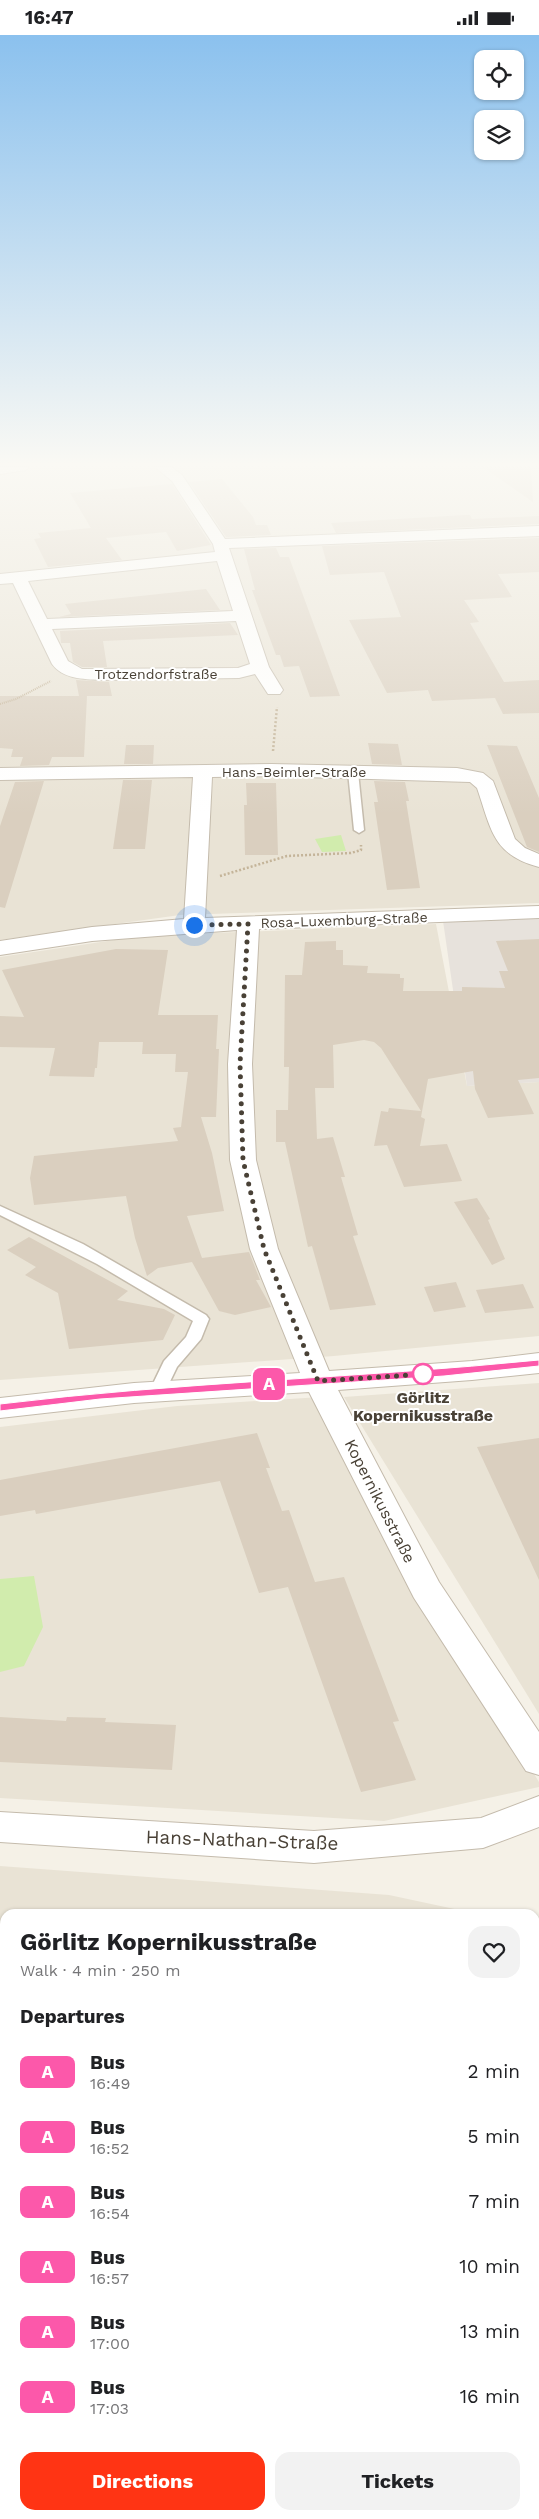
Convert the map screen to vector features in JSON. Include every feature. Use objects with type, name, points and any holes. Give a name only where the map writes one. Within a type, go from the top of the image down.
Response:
[{"type":"street","points":[[21,583],[61,664],[68,670]]},
{"type":"street","points":[[233,583],[260,667],[274,689]]},
{"type":"street","points":[[42,624],[244,616]]},
{"type":"street","name":"Trotzendorfstraße","points":[[68,670],[81,674],[145,675],[239,673],[260,667]]},
{"type":"street","points":[[194,925],[203,771]]},
{"type":"street","name":"Hans-Beimler-Straße","points":[[0,774],[353,771],[457,774],[476,777],[486,785],[506,841],[518,852],[539,861]]},
{"type":"street","name":"Rosa-Luxemburg-Straße","points":[[0,948],[92,934],[194,925],[539,912]]},
{"type":"street","name":"Kopernikusstraße","points":[[248,924],[240,1064],[243,1160],[264,1249],[318,1381],[426,1589],[539,1761]]},
{"type":"street","points":[[0,1408],[61,1399],[444,1373],[539,1363]]},
{"type":"street","name":"Hans-Nathan-Straße","points":[[0,1827],[314,1847],[483,1833],[539,1811]]},
{"type":"lane","points":[[353,771],[359,830]]},
{"type":"lane","points":[[0,1210],[34,1224],[133,1275],[201,1319],[193,1339],[170,1365],[158,1391]]},
{"type":"path","points":[[0,704],[35,690],[68,670]]},
{"type":"path","points":[[274,689],[277,706],[276,737]]},
{"type":"path","points":[[197,877],[215,877],[287,856],[352,853],[361,850],[359,830]]},
{"type":"shaded area","points":[[0,583],[539,583],[539,903],[180,915],[0,940]]},
{"type":"shaded area","points":[[539,917],[539,1082],[467,1086],[443,921]]},
{"type":"shaded area","points":[[436,924],[467,1086],[539,1082],[539,1336],[334,1356],[0,1380],[0,957],[141,936]]},
{"type":"shaded area","points":[[539,1383],[539,1714],[344,1397]]},
{"type":"shaded area","points":[[321,1397],[421,1589],[539,1782],[539,1787],[384,1821],[0,1798],[0,1427],[177,1406]]},
{"type":"shaded area","points":[[0,1866],[389,1895],[455,1909],[0,1909]]},
{"type":"green space","points":[[341,835],[346,851],[322,852],[315,839]]},
{"type":"green space","points":[[34,1576],[43,1627],[24,1666],[0,1672],[0,1579]]},
{"type":"building","points":[[253,583],[299,583],[340,696],[310,697],[299,666],[284,667],[280,655],[276,655],[252,590],[255,590]]},
{"type":"building","points":[[388,583],[503,583],[512,597],[464,600],[479,622],[470,623],[504,682],[539,680],[539,713],[503,714],[495,698],[432,701],[428,690],[387,693],[349,620],[401,617]]},
{"type":"building","points":[[206,589],[220,610],[59,617],[71,614],[65,604]]},
{"type":"building","points":[[230,623],[238,635],[103,641],[107,667],[82,667],[73,662],[70,643],[61,643],[60,631]]},
{"type":"building","points":[[76,680],[109,682],[112,696],[79,696]]},
{"type":"building","points":[[0,696],[87,696],[84,757],[52,757],[49,765],[20,766],[23,757],[11,757],[13,749],[0,748]]},
{"type":"building","points":[[368,743],[398,744],[402,765],[372,764]]},
{"type":"building","points":[[126,745],[154,745],[153,764],[124,764]]},
{"type":"building","points":[[487,745],[517,746],[539,798],[539,852],[527,847]]},
{"type":"building","points":[[123,780],[152,780],[145,849],[113,849]]},
{"type":"building","points":[[44,781],[5,908],[0,907],[0,826],[15,782]]},
{"type":"building","points":[[374,781],[405,782],[409,801],[406,801],[420,888],[387,890],[374,802],[378,802]]},
{"type":"building","points":[[246,783],[276,783],[278,855],[245,855],[244,805],[247,805]]},
{"type":"building","points":[[539,939],[539,1078],[518,1080],[534,1114],[488,1118],[475,1089],[473,1071],[428,1079],[421,1117],[425,1119],[420,1146],[447,1144],[462,1181],[404,1187],[387,1145],[374,1146],[381,1111],[388,1112],[389,1108],[421,1111],[381,1048],[374,1042],[364,1040],[333,1045],[334,1088],[315,1088],[317,1139],[333,1137],[345,1177],[341,1177],[358,1235],[353,1236],[376,1305],[330,1310],[312,1246],[308,1247],[285,1142],[276,1142],[276,1110],[288,1110],[289,1067],[284,1067],[285,975],[302,975],[305,942],[336,941],[336,950],[343,950],[343,965],[368,966],[367,973],[400,974],[400,978],[404,978],[403,991],[462,991],[462,987],[505,988],[499,971],[508,971],[496,941]]},
{"type":"building","points":[[116,949],[168,950],[158,1015],[218,1015],[216,1049],[219,1049],[216,1117],[201,1117],[212,1153],[224,1211],[187,1216],[202,1258],[249,1252],[260,1280],[256,1280],[271,1307],[235,1315],[219,1311],[192,1262],[158,1268],[147,1276],[135,1238],[126,1196],[34,1205],[30,1178],[34,1156],[178,1141],[173,1128],[181,1127],[188,1072],[175,1072],[176,1054],[142,1054],[143,1042],[99,1042],[97,1068],[95,1068],[94,1077],[49,1076],[55,1048],[0,1047],[0,1016],[24,1017],[2,970]]},
{"type":"building","points":[[477,1198],[490,1219],[488,1220],[505,1259],[492,1265],[454,1202]]},
{"type":"building","points":[[29,1237],[128,1291],[117,1300],[164,1309],[175,1315],[163,1340],[69,1349],[58,1293],[25,1275],[36,1267],[7,1250]]},
{"type":"building","points":[[456,1282],[466,1307],[434,1312],[424,1287]]},
{"type":"building","points":[[523,1284],[534,1308],[485,1313],[476,1290]]},
{"type":"building","points":[[257,1433],[270,1468],[266,1468],[282,1511],[289,1510],[315,1582],[344,1577],[399,1721],[393,1722],[416,1780],[361,1792],[288,1587],[259,1593],[220,1481],[36,1514],[35,1510],[0,1516],[0,1480]]},
{"type":"building","points":[[539,1438],[539,1580],[477,1447]]},
{"type":"building","points":[[0,1717],[66,1721],[67,1717],[106,1718],[105,1722],[176,1725],[172,1770],[0,1762]]},
{"type":"bus line","name":"A","points":[[0,1408],[100,1395],[444,1373],[539,1363]]},
{"type":"place","name":"Görlitz Kopernikusstraße","points":[[423,1374]]},
{"type":"route","points":[[194,925],[248,924],[240,1064],[243,1160],[264,1249],[318,1381],[426,1374],[423,1374]]}]
